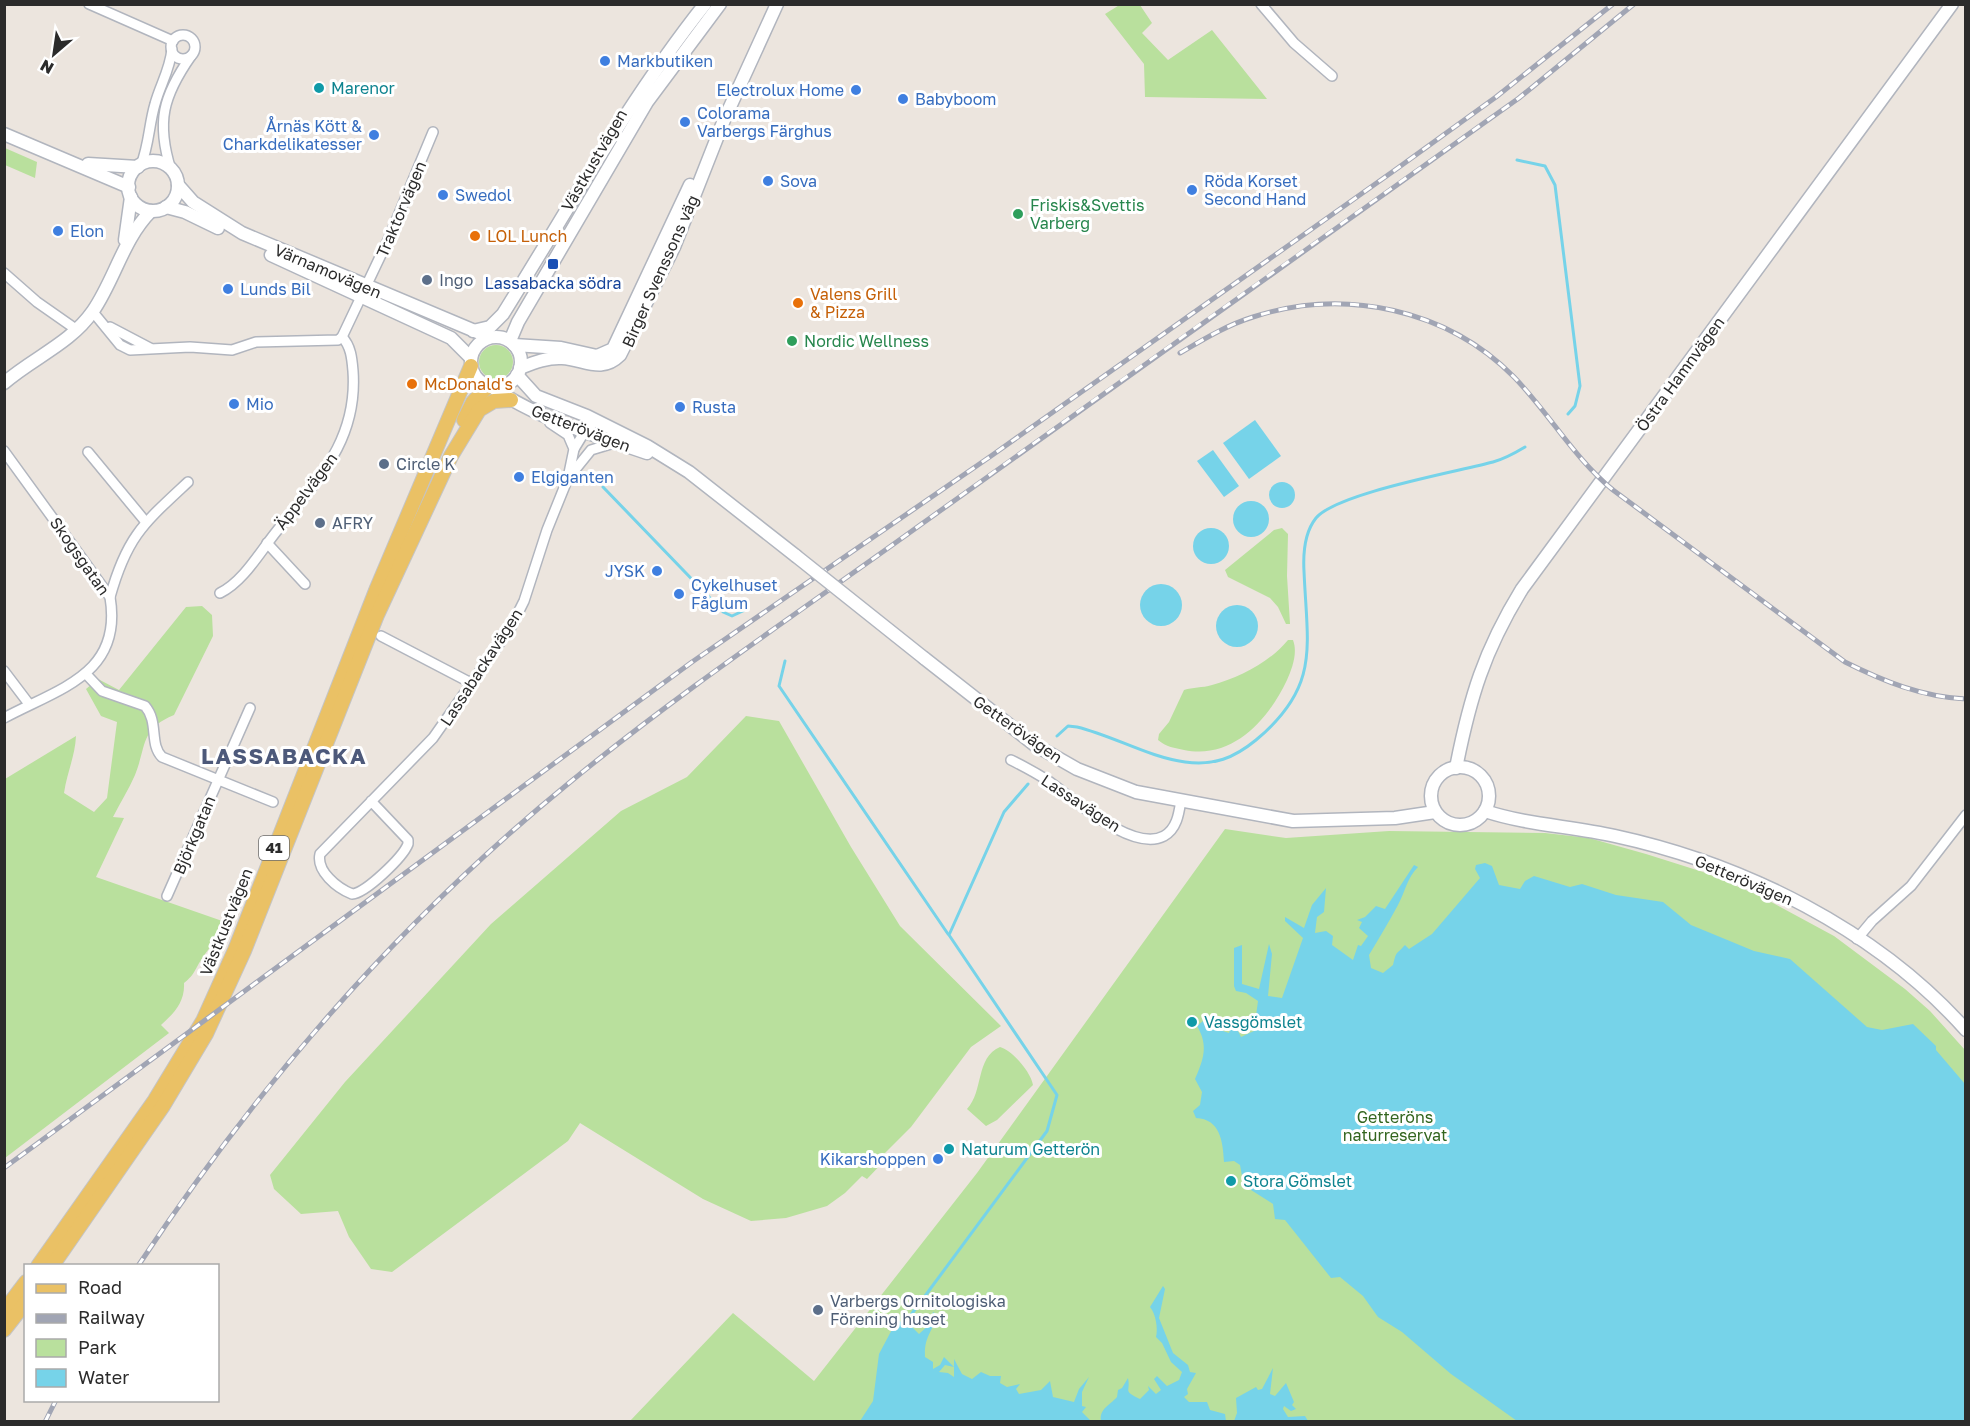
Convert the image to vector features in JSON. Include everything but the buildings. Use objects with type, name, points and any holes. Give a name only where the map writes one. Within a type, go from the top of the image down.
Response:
[{"type":"main road","name":"41","points":[[461,393],[471,362]]},
{"type":"main road","name":"Västkustvägen","points":[[53,1264],[163,1106],[218,1011],[370,632],[451,456],[469,409],[490,386]]},
{"type":"main road","name":"Västkustvägen","points":[[39,1264],[155,1100],[203,1021],[235,950],[373,597],[461,393]]},
{"type":"main road","name":"Västkustvägen","points":[[451,456],[479,410],[494,401],[517,403]]},
{"type":"main road","points":[[4,1311],[24,1285]]},
{"type":"main road","points":[[4,1330],[24,1305]]},
{"type":"street","points":[[89,4],[172,45],[179,58],[191,56]]},
{"type":"street","name":"Västkustvägen","points":[[473,331],[483,330],[496,323],[648,81],[705,4]]},
{"type":"street","name":"Västkustvägen","points":[[512,343],[518,322],[630,130],[673,65],[720,4]]},
{"type":"street","name":"Birger Svenssons väg","points":[[519,371],[560,358],[598,366],[615,361],[620,355],[674,247],[724,120],[777,4]]},
{"type":"street","points":[[1261,4],[1294,43],[1332,76]]},
{"type":"street","name":"Östra Hamnvägen","points":[[1456,768],[1470,698],[1484,659],[1522,589],[1952,4]]},
{"type":"street","points":[[4,134],[57,156],[130,192],[139,207],[151,211],[166,207],[174,199],[178,184],[163,144],[164,110],[171,87],[191,56],[195,45],[190,38],[183,35],[172,45],[170,66],[154,106],[150,136],[140,166],[130,178],[130,192],[130,219],[122,254]]},
{"type":"street","name":"Birger Svenssons väg","points":[[512,343],[561,348],[597,356],[613,349],[693,179],[724,120]]},
{"type":"street","name":"Traktorvägen","points":[[342,337],[433,132]]},
{"type":"street","points":[[57,156],[101,166],[140,166],[157,162],[171,170]]},
{"type":"street","name":"Värnamovägen","points":[[178,184],[193,202],[228,226],[363,292],[438,337],[458,353],[464,370],[461,393]]},
{"type":"street","name":"Värnamovägen","points":[[166,207],[203,220],[363,292],[491,337]]},
{"type":"street","points":[[4,383],[59,346],[93,312],[138,226],[151,211]]},
{"type":"street","name":"Västkustvägen","points":[[491,337],[504,327],[536,261]]},
{"type":"street","points":[[4,273],[37,302],[77,330]]},
{"type":"street","points":[[93,312],[106,325],[150,348],[232,350],[256,342],[331,342],[342,337]]},
{"type":"street","name":"Värnamovägen","points":[[402,316],[451,338],[471,362]]},
{"type":"street","name":"Äppelvägen","points":[[220,593],[235,583],[267,543],[325,470],[344,437],[353,398],[353,383],[350,351],[342,337]]},
{"type":"street","points":[[491,337],[512,343],[520,356],[519,371]]},
{"type":"street","name":"41","points":[[471,362],[479,343],[491,337]]},
{"type":"street","points":[[471,362],[478,380],[490,386]]},
{"type":"street","name":"41","points":[[490,386],[504,386],[519,371]]},
{"type":"street","name":"Getterövägen","points":[[519,371],[536,396],[590,425],[673,463],[707,484],[1014,730],[1055,758],[1118,786],[1293,821],[1395,818],[1435,812]]},
{"type":"street","name":"Getterövägen","points":[[490,386],[517,403],[590,425],[616,443],[673,463]]},
{"type":"street","points":[[517,403],[568,435],[574,449]]},
{"type":"street","points":[[568,478],[574,449],[590,425]]},
{"type":"street","points":[[586,455],[590,425]]},
{"type":"street","points":[[568,478],[586,455],[601,445],[616,443]]},
{"type":"street","name":"Skogsgatan","points":[[4,451],[110,597],[112,626],[108,644],[100,660],[86,674]]},
{"type":"street","points":[[88,452],[145,521]]},
{"type":"street","name":"Lassabackavägen","points":[[371,801],[408,840],[408,844],[370,885],[363,891],[352,894],[340,888],[322,870],[319,858],[371,801],[433,738],[504,638],[524,601],[547,530],[568,478]]},
{"type":"street","points":[[110,597],[126,549],[145,521],[188,482]]},
{"type":"street","points":[[267,543],[305,584]]},
{"type":"street","points":[[381,636],[473,684]]},
{"type":"street","points":[[4,671],[29,704]]},
{"type":"street","points":[[4,718],[86,674],[102,691],[145,706],[154,722],[155,747],[162,757],[273,802]]},
{"type":"street","name":"Björkgatan","points":[[167,896],[250,708]]},
{"type":"street","name":"Lassavägen","points":[[1011,760],[1045,779],[1104,821],[1133,836],[1152,840],[1166,835],[1178,817],[1181,800]]},
{"type":"street","points":[[1456,768],[1468,769],[1484,780],[1488,793],[1485,811],[1476,821],[1463,825],[1445,821],[1435,812],[1431,800],[1434,782],[1443,772],[1456,768]]},
{"type":"street","name":"Getterövägen","points":[[1485,811],[1536,825],[1613,836],[1694,858],[1725,869],[1787,897],[1857,939],[1918,986],[1965,1030]]},
{"type":"street","points":[[1857,939],[1872,921],[1911,886],[1965,815]]},
{"type":"green space","points":[[1121,4],[1140,5],[1152,23],[1142,33],[1168,60],[1212,30],[1267,99],[1145,97],[1144,64],[1105,14]]},
{"type":"green space","points":[[5,148],[37,162],[35,178],[5,165]]},
{"type":"green space","points":[[496,345],[508,350],[513,362],[508,374],[496,379],[484,374],[479,362],[484,350]]},
{"type":"green space","points":[[1282,528],[1288,534],[1287,576],[1290,624],[1286,624],[1278,607],[1270,598],[1228,577],[1225,570],[1274,530]]},
{"type":"green space","points":[[202,606],[212,615],[213,636],[174,715],[155,726],[146,739],[135,775],[113,817],[124,818],[96,877],[228,923],[184,983],[183,996],[178,1007],[161,1025],[169,1033],[5,1158],[5,779],[76,736],[64,793],[94,812],[107,798],[117,722],[101,716],[86,689],[98,679],[119,690],[186,607]]},
{"type":"green space","points":[[1288,640],[1293,640],[1295,655],[1287,680],[1270,709],[1247,734],[1218,749],[1202,752],[1174,748],[1158,740],[1159,734],[1169,722],[1184,690],[1212,685],[1233,678],[1263,662]]},
{"type":"green space","points":[[746,716],[779,721],[851,847],[900,926],[1001,1026],[971,1047],[911,1127],[884,1154],[887,1158],[867,1179],[862,1176],[845,1193],[827,1206],[786,1218],[751,1221],[703,1199],[580,1123],[568,1141],[392,1272],[371,1269],[349,1237],[338,1211],[301,1214],[274,1189],[270,1175],[345,1082],[491,924],[621,811],[687,777]]},
{"type":"green space","name":"Getteröns naturreservat","points":[[1225,829],[1286,838],[1389,831],[1545,833],[1589,838],[1703,872],[1760,896],[1834,936],[1905,989],[1930,1011],[1965,1050],[1965,1421],[629,1422],[733,1313],[814,1381],[977,1173]]},
{"type":"green space","points":[[1000,1047],[1010,1052],[1020,1062],[1029,1074],[1033,1085],[997,1120],[986,1126],[967,1109],[976,1093],[987,1059]]},
{"type":"water","points":[[1255,420],[1281,456],[1249,479],[1223,443]]},
{"type":"water","points":[[1213,450],[1239,486],[1224,497],[1197,461]]},
{"type":"water","points":[[1282,482],[1291,486],[1295,495],[1291,504],[1282,508],[1273,504],[1269,495],[1273,486]]},
{"type":"water","points":[[1251,501],[1264,506],[1269,519],[1264,532],[1251,537],[1238,532],[1233,519],[1238,506]]},
{"type":"water","points":[[1211,528],[1224,533],[1229,546],[1224,559],[1211,564],[1198,559],[1193,546],[1198,533]]},
{"type":"water","points":[[1161,584],[1169,585],[1176,590],[1181,597],[1181,613],[1176,620],[1169,625],[1161,626],[1153,625],[1146,620],[1141,613],[1140,605],[1141,597],[1146,590],[1153,585]]},
{"type":"water","points":[[1237,605],[1245,606],[1252,611],[1257,618],[1257,634],[1252,641],[1245,646],[1237,647],[1229,646],[1222,641],[1217,634],[1216,626],[1217,618],[1222,611],[1229,606]]},
{"type":"water","points":[[1485,863],[1492,866],[1499,885],[1520,889],[1525,881],[1534,876],[1570,887],[1582,884],[1616,895],[1663,902],[1691,925],[1754,951],[1790,959],[1867,1027],[1882,1030],[1913,1024],[1936,1046],[1936,1050],[1965,1084],[1965,1421],[1517,1421],[1451,1374],[1402,1332],[1378,1317],[1363,1296],[1340,1277],[1331,1278],[1285,1220],[1275,1219],[1273,1204],[1251,1190],[1250,1182],[1242,1176],[1240,1165],[1234,1161],[1224,1162],[1219,1132],[1210,1122],[1196,1118],[1193,1111],[1200,1105],[1202,1092],[1195,1079],[1204,1053],[1203,1040],[1197,1026],[1208,1017],[1214,1028],[1229,1033],[1231,1027],[1236,1027],[1241,1037],[1254,1031],[1258,1001],[1246,993],[1236,991],[1234,948],[1242,945],[1242,984],[1259,989],[1269,944],[1272,954],[1268,996],[1282,998],[1303,938],[1285,921],[1285,917],[1304,928],[1312,905],[1326,888],[1324,912],[1317,917],[1315,933],[1326,931],[1333,936],[1332,945],[1353,960],[1358,945],[1361,946],[1368,936],[1359,928],[1362,922],[1357,920],[1365,917],[1376,906],[1385,909],[1414,865],[1418,867],[1369,955],[1371,968],[1383,973],[1393,965],[1397,954],[1405,945],[1409,949],[1432,934],[1480,878],[1475,869],[1476,865]]},
{"type":"water","points":[[1163,1286],[1165,1289],[1159,1318],[1173,1353],[1188,1365],[1190,1372],[1196,1373],[1187,1389],[1188,1394],[1184,1397],[1189,1402],[1207,1402],[1210,1410],[1225,1414],[1226,1421],[1101,1421],[1103,1410],[1117,1397],[1118,1390],[1128,1378],[1128,1391],[1140,1399],[1149,1390],[1148,1386],[1156,1394],[1161,1390],[1154,1379],[1157,1376],[1167,1386],[1179,1380],[1182,1372],[1171,1362],[1162,1343],[1156,1337],[1156,1322],[1150,1307]]},
{"type":"water","points":[[933,1312],[938,1315],[927,1340],[925,1357],[933,1362],[933,1369],[940,1365],[944,1357],[954,1367],[954,1359],[962,1374],[972,1379],[981,1372],[990,1376],[1001,1376],[1000,1383],[1007,1387],[1020,1384],[1016,1389],[1019,1394],[1041,1390],[1050,1381],[1053,1397],[1074,1402],[1079,1389],[1089,1377],[1082,1392],[1082,1406],[1086,1407],[1082,1412],[1091,1421],[860,1421],[873,1401],[879,1354],[897,1320],[911,1326],[919,1334],[930,1324]],"holes":[[[945,1365],[954,1367],[954,1377],[948,1373],[939,1372]]]},
{"type":"water","points":[[1273,1368],[1270,1394],[1275,1396],[1286,1383],[1294,1402],[1292,1405],[1296,1409],[1291,1411],[1284,1406],[1283,1409],[1288,1417],[1305,1416],[1308,1421],[1234,1421],[1237,1413],[1236,1398],[1256,1387],[1258,1390],[1262,1389]]},
{"type":"waterway","points":[[1517,160],[1545,166],[1555,185],[1580,386],[1575,406],[1568,414]]},
{"type":"waterway","points":[[1057,736],[1068,726],[1077,727],[1158,756],[1195,763],[1214,762],[1240,752],[1277,720],[1301,683],[1306,663],[1307,643],[1304,550],[1309,530],[1316,518],[1347,500],[1398,484],[1493,462],[1525,447]]},
{"type":"waterway","points":[[603,487],[710,598]]},
{"type":"waterway","points":[[723,612],[732,616],[745,610]]},
{"type":"waterway","points":[[785,661],[779,686],[948,934]]},
{"type":"waterway","points":[[905,1323],[1047,1131],[1057,1095],[949,935],[1004,812],[1028,784]]},
{"type":"railway","points":[[4,1168],[692,662],[991,456],[1496,97],[1613,4]]},
{"type":"railway","points":[[139,1264],[232,1133],[336,1008],[390,948],[448,891],[569,783],[655,715],[744,650],[1519,98],[1634,4]]},
{"type":"railway","points":[[1180,353],[1234,324],[1288,308],[1323,304],[1358,305],[1392,310],[1426,320],[1458,335],[1487,354],[1514,377],[1586,464],[1613,490],[1845,662],[1903,687],[1934,695],[1966,699]]},
{"type":"railway","points":[[45,1422],[55,1402]]},
{"type":"place","name":"Markbutiken","points":[[605,61]]},
{"type":"place","name":"Marenor","points":[[319,88]]},
{"type":"place","name":"Electrolux Home","points":[[856,90]]},
{"type":"place","name":"Babyboom","points":[[903,99]]},
{"type":"place","name":"Colorama Varbergs Färghus","points":[[685,122]]},
{"type":"place","name":"Årnäs Kött & Charkdelikatesser","points":[[374,135]]},
{"type":"place","name":"Sova","points":[[768,181]]},
{"type":"place","name":"Röda Korset Second Hand","points":[[1192,190]]},
{"type":"place","name":"Swedol","points":[[443,195]]},
{"type":"place","name":"Friskis&Svettis Varberg","points":[[1018,214]]},
{"type":"place","name":"Elon","points":[[58,231]]},
{"type":"place","name":"LOL Lunch","points":[[475,236]]},
{"type":"place","name":"Lassabacka södra","points":[[553,264]]},
{"type":"place","name":"Ingo","points":[[427,280]]},
{"type":"place","name":"Lunds Bil","points":[[228,289]]},
{"type":"place","name":"Valens Grill & Pizza","points":[[798,303]]},
{"type":"place","name":"Nordic Wellness","points":[[792,341]]},
{"type":"place","name":"McDonald's","points":[[412,384]]},
{"type":"place","name":"Mio","points":[[234,404]]},
{"type":"place","name":"Rusta","points":[[680,407]]},
{"type":"place","name":"Circle K","points":[[384,464]]},
{"type":"place","name":"Elgiganten","points":[[519,477]]},
{"type":"place","name":"AFRY","points":[[320,523]]},
{"type":"place","name":"JYSK","points":[[657,571]]},
{"type":"place","name":"Cykelhuset Fåglum","points":[[679,594]]},
{"type":"place","name":"Vassgömslet","points":[[1192,1022]]},
{"type":"place","name":"Naturum Getterön","points":[[949,1149]]},
{"type":"place","name":"Kikarshoppen","points":[[938,1159]]},
{"type":"place","name":"Stora Gömslet","points":[[1231,1181]]},
{"type":"place","name":"Varbergs Ornitologiska Förening huset","points":[[818,1310]]},
{"type":"district","name":"LASSABACKA","points":[[284,756]]}]
